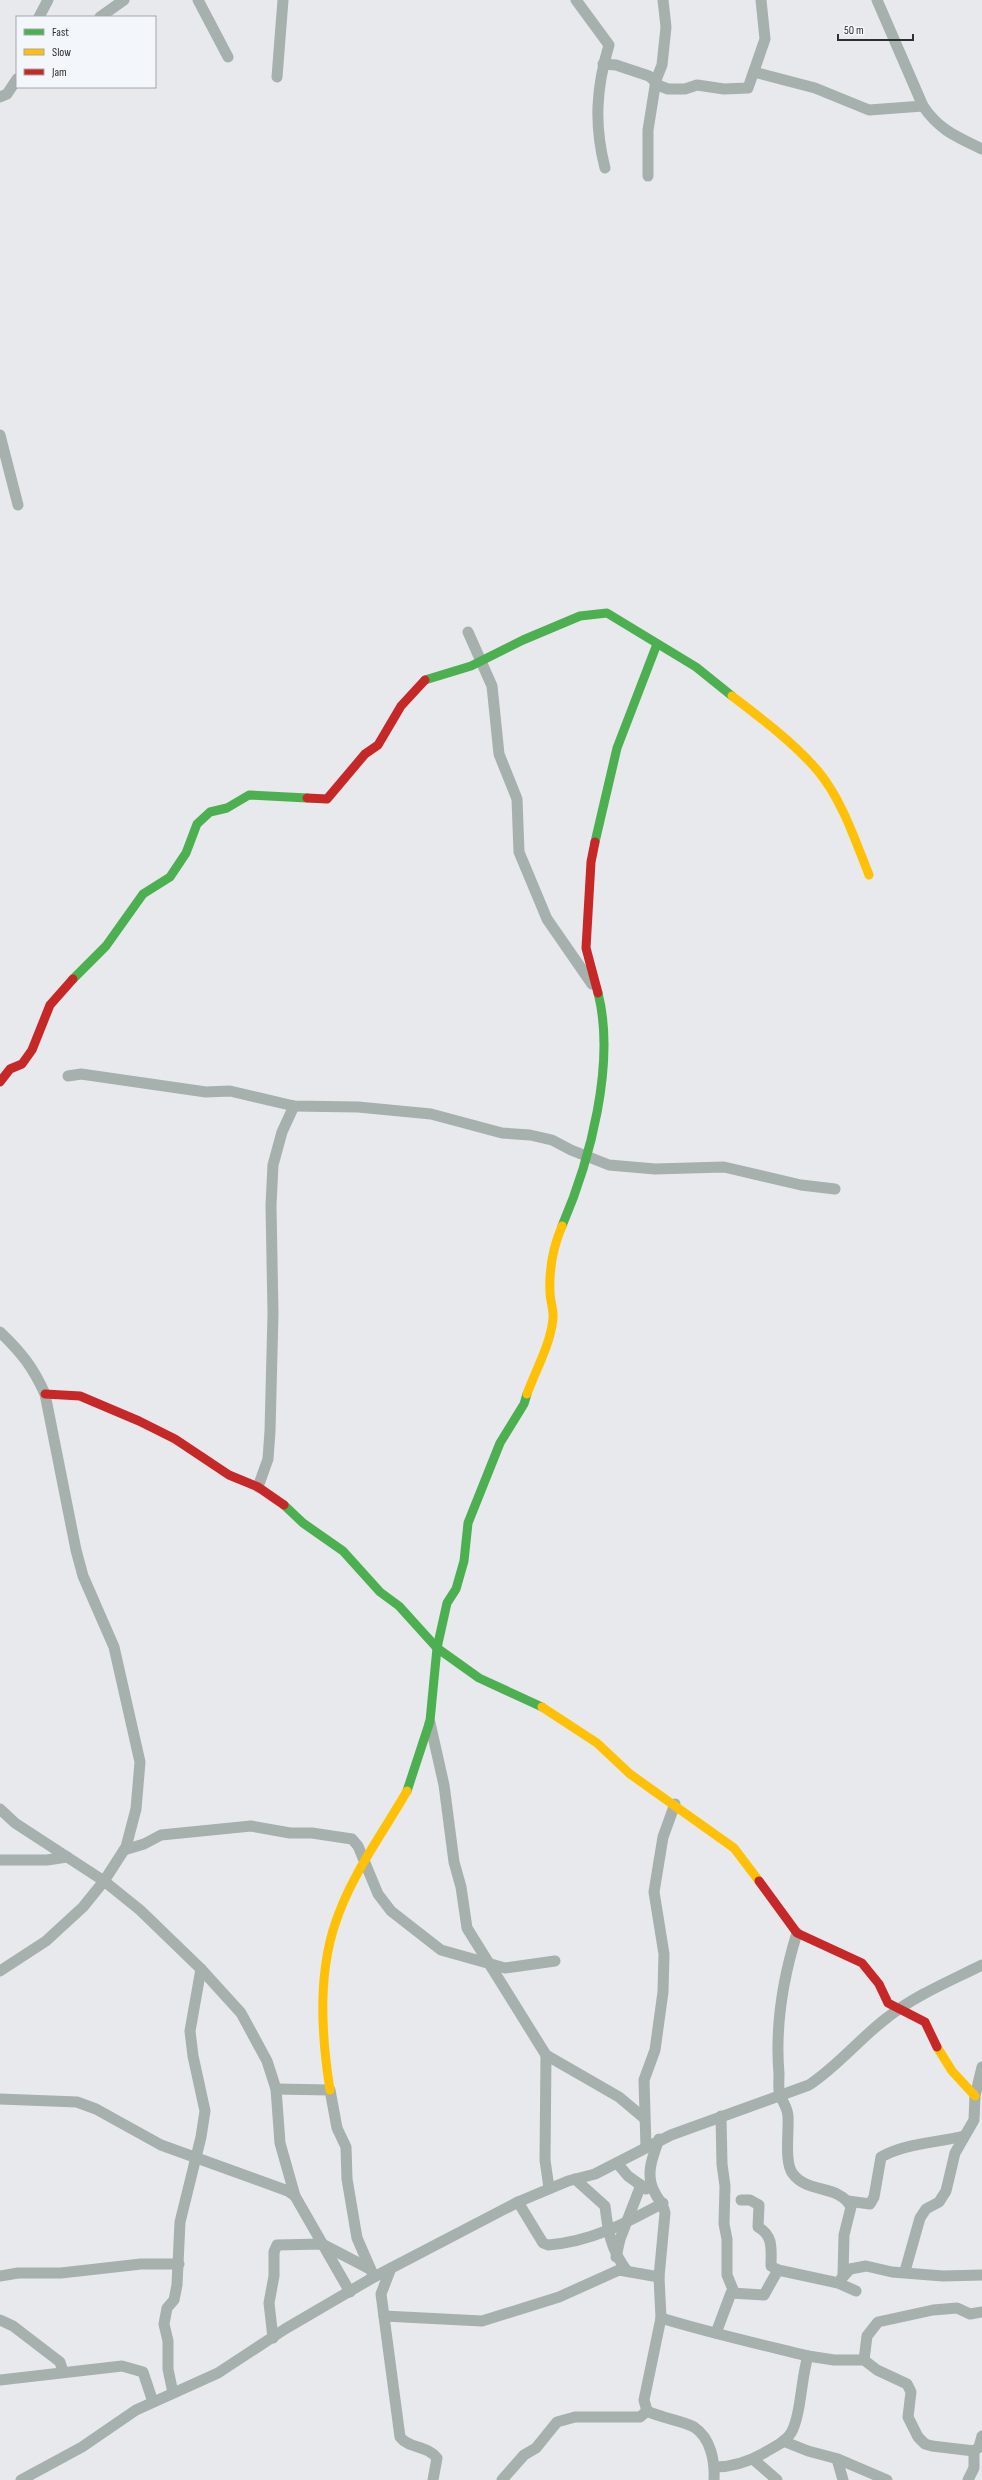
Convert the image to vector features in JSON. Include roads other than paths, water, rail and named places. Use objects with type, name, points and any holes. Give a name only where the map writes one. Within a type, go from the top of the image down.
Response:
[{"type":"street","points":[[40,16],[48,0]]},
{"type":"street","points":[[101,16],[124,0]]},
{"type":"street","points":[[198,0],[228,57]]},
{"type":"street","points":[[277,77],[283,0]]},
{"type":"street","points":[[576,0],[609,45],[603,64],[597,100],[599,125],[598,140],[605,168]]},
{"type":"street","points":[[648,176],[648,130],[656,80],[662,65],[666,27],[663,0]]},
{"type":"street","points":[[603,64],[616,65],[650,76],[656,80],[660,86],[668,89],[685,89],[697,85],[724,89],[748,88],[764,39],[762,0]]},
{"type":"street","points":[[877,0],[923,106],[941,129],[982,149]]},
{"type":"street","points":[[754,72],[815,88],[869,110],[923,106]]},
{"type":"street","points":[[0,97],[6,94],[16,80]]},
{"type":"street","points":[[0,435],[18,506]]},
{"type":"street","points":[[0,1082],[10,1069],[22,1064],[32,1050],[50,1005],[78,973],[106,946],[143,894],[170,877],[186,853],[197,824],[210,812],[227,808],[250,795],[327,799],[365,754],[378,745],[401,706],[424,680],[481,661],[580,616],[607,613],[696,668],[776,730],[818,771],[845,815],[869,875]]},
{"type":"street","points":[[468,632],[492,686],[499,754],[517,799],[518,852],[547,919],[597,991]]},
{"type":"street","points":[[372,2273],[357,2238],[347,2179],[346,2147],[337,2128],[324,2053],[323,2018],[327,1956],[338,1912],[364,1862],[407,1791],[430,1721],[436,1648],[447,1603],[456,1588],[464,1561],[468,1523],[500,1443],[524,1404],[533,1377],[548,1346],[553,1318],[550,1292],[551,1264],[556,1240],[577,1192],[602,1088],[604,1028],[597,991],[586,948],[591,862],[617,748],[657,644]]},
{"type":"street","points":[[68,1076],[81,1074],[206,1092],[230,1091],[294,1106],[358,1107],[431,1114],[502,1133],[540,1136],[609,1165],[670,1169],[705,1166],[739,1168],[801,1185],[835,1189]]},
{"type":"street","points":[[258,1487],[268,1459],[271,1409],[273,1314],[271,1205],[273,1165],[282,1132],[294,1106]]},
{"type":"street","points":[[0,1332],[20,1352],[35,1371],[45,1394],[76,1550],[83,1576],[114,1647],[140,1762],[136,1809],[124,1850],[104,1881],[83,1907],[46,1941],[0,1972]]},
{"type":"street","points":[[45,1394],[80,1396],[106,1406],[175,1439],[229,1475],[258,1487],[343,1551],[380,1592],[399,1606],[436,1648],[480,1678],[524,1698],[558,1716],[597,1743],[630,1774],[676,1804],[734,1848],[797,1934],[862,1963],[880,1984],[888,2003],[925,2022],[934,2042],[952,2071],[975,2096]]},
{"type":"street","points":[[430,1721],[444,1785],[454,1862],[461,1886],[466,1928],[492,1966],[546,2055],[619,2097],[644,2118]]},
{"type":"street","points":[[646,2147],[644,2080],[655,2050],[664,1992],[664,1954],[654,1892],[663,1837],[676,1804]]},
{"type":"street","points":[[0,1809],[15,1823],[104,1881],[140,1910],[201,1969],[241,2013],[267,2061],[276,2089],[280,2143],[295,2196],[350,2292]]},
{"type":"street","points":[[124,1850],[144,1844],[161,1835],[251,1826],[290,1833],[312,1833],[352,1839],[358,1846],[378,1894],[391,1911],[441,1950],[492,1966],[505,1968],[555,1961]]},
{"type":"street","points":[[0,1860],[47,1860],[67,1857]]},
{"type":"street","points":[[797,1934],[783,1994],[777,2050],[780,2096],[785,2102],[788,2115],[789,2164],[793,2174],[802,2182],[837,2192],[848,2201],[851,2207],[844,2235],[840,2279]]},
{"type":"street","points":[[21,2480],[82,2447],[136,2410],[218,2373],[350,2292],[372,2273],[391,2268],[518,2202],[549,2188],[595,2174],[659,2139],[808,2085],[824,2075],[869,2032],[899,2009],[982,1965]]},
{"type":"street","points":[[173,2393],[168,2369],[168,2341],[164,2324],[167,2308],[174,2300],[179,2264],[180,2222],[197,2156],[205,2111],[193,2056],[190,2031],[201,1969]]},
{"type":"street","points":[[546,2055],[545,2160],[549,2188]]},
{"type":"street","points":[[905,2271],[920,2218],[926,2209],[939,2202],[946,2191],[955,2153],[974,2120],[975,2096],[982,2067]]},
{"type":"street","points":[[276,2089],[330,2090]]},
{"type":"street","points":[[0,2099],[76,2102],[96,2109],[161,2145],[197,2156],[275,2185],[295,2196]]},
{"type":"street","points":[[721,2116],[722,2164],[725,2186],[724,2224],[727,2239],[727,2275],[734,2292]]},
{"type":"street","points":[[848,2201],[870,2204],[874,2197],[881,2157],[904,2147],[935,2143],[964,2136]]},
{"type":"street","points":[[647,2411],[644,2400],[661,2318],[659,2277],[666,2221],[663,2203],[652,2188],[651,2161],[659,2139]]},
{"type":"street","points":[[617,2163],[641,2185],[655,2194]]},
{"type":"street","points":[[575,2179],[605,2206],[608,2232],[616,2257],[627,2271]]},
{"type":"street","points":[[611,2274],[626,2222],[641,2185]]},
{"type":"street","points":[[741,2200],[750,2200],[759,2205],[758,2227],[769,2236],[771,2242],[771,2266],[778,2270],[840,2279],[856,2291]]},
{"type":"street","points":[[518,2202],[543,2243],[548,2245],[588,2239],[608,2232],[663,2203]]},
{"type":"street","points":[[273,2338],[269,2303],[274,2276],[274,2252],[276,2245],[322,2244],[372,2273]]},
{"type":"street","points":[[0,2276],[18,2273],[61,2273],[141,2264],[179,2264]]},
{"type":"street","points":[[840,2279],[850,2269],[866,2266],[892,2272],[905,2271],[943,2276],[982,2275]]},
{"type":"street","points":[[391,2268],[381,2294],[400,2436],[406,2444],[433,2453],[437,2458],[433,2480]]},
{"type":"street","points":[[384,2316],[482,2321],[559,2297],[619,2270],[659,2277]]},
{"type":"street","points":[[716,2333],[731,2293],[764,2295],[778,2270]]},
{"type":"street","points":[[864,2360],[867,2336],[878,2322],[933,2310],[957,2308],[970,2314],[982,2312]]},
{"type":"street","points":[[661,2318],[707,2332],[808,2356],[834,2360],[864,2360],[910,2386],[908,2417],[918,2438],[925,2444],[974,2451],[979,2447],[982,2436]]},
{"type":"street","points":[[0,2320],[13,2326],[60,2362],[63,2372]]},
{"type":"street","points":[[715,2468],[728,2468],[753,2459],[784,2441],[791,2433],[798,2414],[802,2375],[808,2356]]},
{"type":"street","points":[[0,2380],[122,2366],[139,2370],[146,2377],[153,2402]]},
{"type":"street","points":[[647,2411],[697,2429],[708,2445],[715,2460],[714,2480]]},
{"type":"street","points":[[502,2480],[524,2455],[536,2448],[557,2422],[575,2417],[640,2417],[647,2411]]},
{"type":"street","points":[[784,2441],[808,2451],[837,2458],[887,2480]]},
{"type":"street","points":[[968,2480],[974,2468],[974,2451]]},
{"type":"street","points":[[837,2458],[843,2480]]},
{"type":"street","points":[[753,2459],[777,2480]]}]
